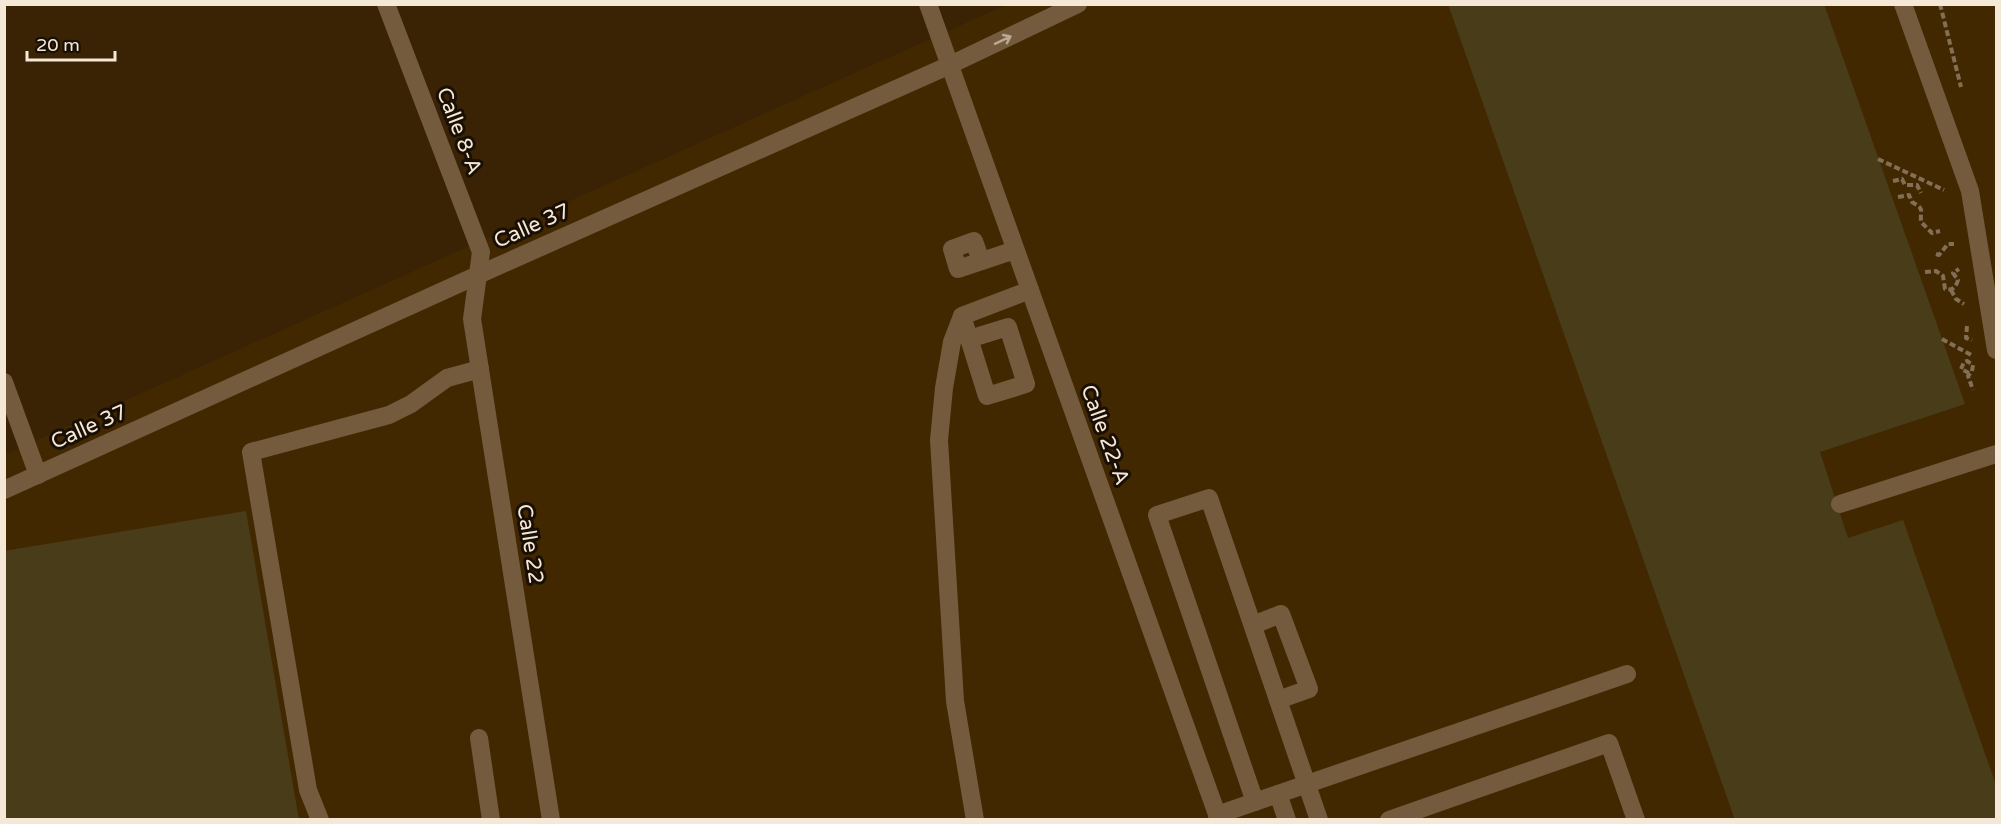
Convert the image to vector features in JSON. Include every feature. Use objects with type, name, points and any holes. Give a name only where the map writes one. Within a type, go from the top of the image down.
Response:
[{"type":"street","name":"Calle 8-A","points":[[386,4],[481,252],[478,275]]},
{"type":"street","name":"Calle 22-A","points":[[928,4],[1218,817]]},
{"type":"street","name":"Calle 37","points":[[4,490],[478,275],[950,65],[1078,4]]},
{"type":"street","points":[[1903,4],[1970,192],[1996,350]]},
{"type":"street","points":[[981,261],[1016,250]]},
{"type":"street","name":"Calle 22","points":[[478,275],[472,319],[551,819]]},
{"type":"street","points":[[975,819],[955,701],[939,440],[944,388],[952,342],[962,316],[1030,290]]},
{"type":"street","points":[[962,316],[969,339]]},
{"type":"street","points":[[320,819],[308,790],[251,452],[389,415],[411,404],[447,378],[480,369]]},
{"type":"street","points":[[4,382],[38,475]]},
{"type":"street","points":[[1840,504],[1996,454]]},
{"type":"street","points":[[1255,802],[1157,515],[1209,498],[1319,819]]},
{"type":"street","points":[[1253,625],[1281,614],[1309,689],[1278,700]]},
{"type":"street","points":[[1218,817],[1255,802],[1627,674]]},
{"type":"street","points":[[479,738],[491,819]]},
{"type":"street","points":[[1389,819],[1609,743],[1636,819]]},
{"type":"street","points":[[1278,794],[1287,819]]},
{"type":"path","points":[[1878,159],[1946,191]]},
{"type":"path","points":[[1893,181],[1902,179],[1905,185],[1917,185],[1920,193]]},
{"type":"path","points":[[1898,197],[1909,195],[1912,202],[1922,208],[1921,222],[1929,232],[1940,231]]},
{"type":"path","points":[[1936,255],[1939,255],[1948,244],[1954,244],[1960,248]]},
{"type":"path","points":[[1925,272],[1936,271],[1943,276],[1945,289],[1953,289],[1958,280],[1953,273],[1959,269],[1956,262]]},
{"type":"path","points":[[1942,339],[1976,358]]},
{"type":"path","points":[[1969,373],[1968,379],[1973,390]]},
{"type":"shaded area","points":[[1006,5],[1996,5],[1996,819],[5,819],[4,455]]},
{"type":"building","points":[[1448,4],[1824,4],[1965,404],[1820,452],[1848,538],[1903,520],[1996,785],[1996,820],[1735,820]]},
{"type":"building","points":[[246,511],[299,820],[4,820],[4,551]]}]
